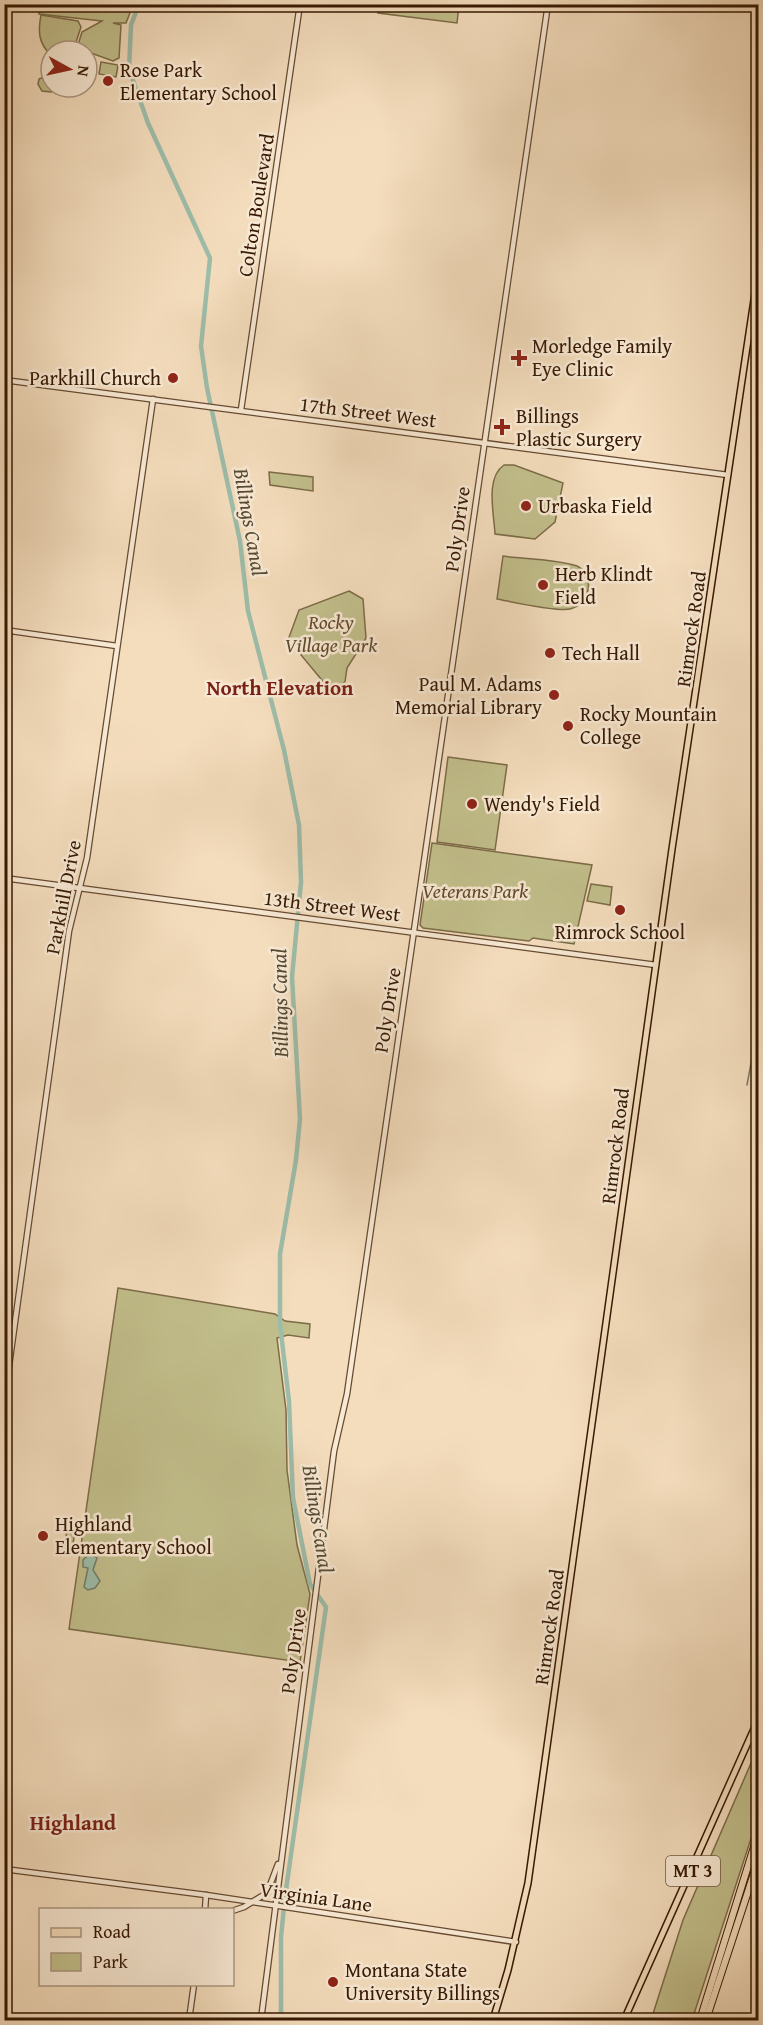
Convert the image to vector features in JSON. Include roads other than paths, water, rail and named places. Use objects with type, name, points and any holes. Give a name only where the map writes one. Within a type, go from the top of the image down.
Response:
[{"type":"highway","points":[[700,2020],[759,1834]]},
{"type":"highway","points":[[706,2020],[759,1862]]},
{"type":"main road","name":"Rimrock Road","points":[[493,2020],[516,1942],[528,1883],[656,965],[759,273]]},
{"type":"main road","name":"MT 3","points":[[624,2020],[759,1720]]},
{"type":"street","name":"Colton Boulevard","points":[[241,410],[300,4]]},
{"type":"street","name":"Poly Drive","points":[[261,2020],[278,1906],[280,1859],[334,1451],[347,1394],[548,4]]},
{"type":"street","name":"17th Street West","points":[[4,380],[728,475]]},
{"type":"street","name":"Parkhill Drive","points":[[4,1402],[68,942],[87,858],[153,399]]},
{"type":"street","points":[[4,630],[117,646]]},
{"type":"street","name":"13th Street West","points":[[4,878],[656,965]]},
{"type":"street","points":[[234,1910],[262,1898],[272,1887],[280,1859]]},
{"type":"street","name":"Virginia Lane","points":[[4,1869],[206,1895],[516,1942]]},
{"type":"street","points":[[204,1908],[206,1895]]},
{"type":"street","points":[[189,2020],[194,1986]]},
{"type":"waterway","name":"Billings Canal","points":[[139,4],[131,25],[129,69],[148,123],[210,258],[201,346],[207,388],[240,541],[248,611],[284,750],[299,825],[301,882],[292,977],[300,1119],[296,1160],[280,1254],[280,1324],[289,1401],[293,1498],[310,1584],[326,1607],[285,1897],[281,1937],[281,2020]]},
{"type":"waterway","points":[[747,1085],[758,1025]]},
{"type":"place","name":"Rose Park Elementary School","points":[[108,81]]},
{"type":"place","name":"Morledge Family Eye Clinic","points":[[519,358]]},
{"type":"place","name":"Parkhill Church","points":[[173,378]]},
{"type":"place","name":"Billings Plastic Surgery","points":[[502,427]]},
{"type":"place","name":"Urbaska Field","points":[[526,506]]},
{"type":"place","name":"Herb Klindt Field","points":[[543,585]]},
{"type":"place","name":"Tech Hall","points":[[550,653]]},
{"type":"place","name":"Paul M. Adams Memorial Library","points":[[554,695]]},
{"type":"place","name":"Rocky Mountain College","points":[[568,726]]},
{"type":"place","name":"Wendy's Field","points":[[472,804]]},
{"type":"place","name":"Rimrock School","points":[[620,910]]},
{"type":"place","name":"Highland Elementary School","points":[[43,1536]]},
{"type":"place","name":"Montana State University Billings","points":[[333,1982]]},
{"type":"district","name":"North Elevation","points":[[280,688]]},
{"type":"district","name":"Highland","points":[[73,1823]]},
{"type":"park label","name":"Rocky Village Park","points":[[331,634]]},
{"type":"park label","name":"Veterans Park","points":[[475,891]]}]
